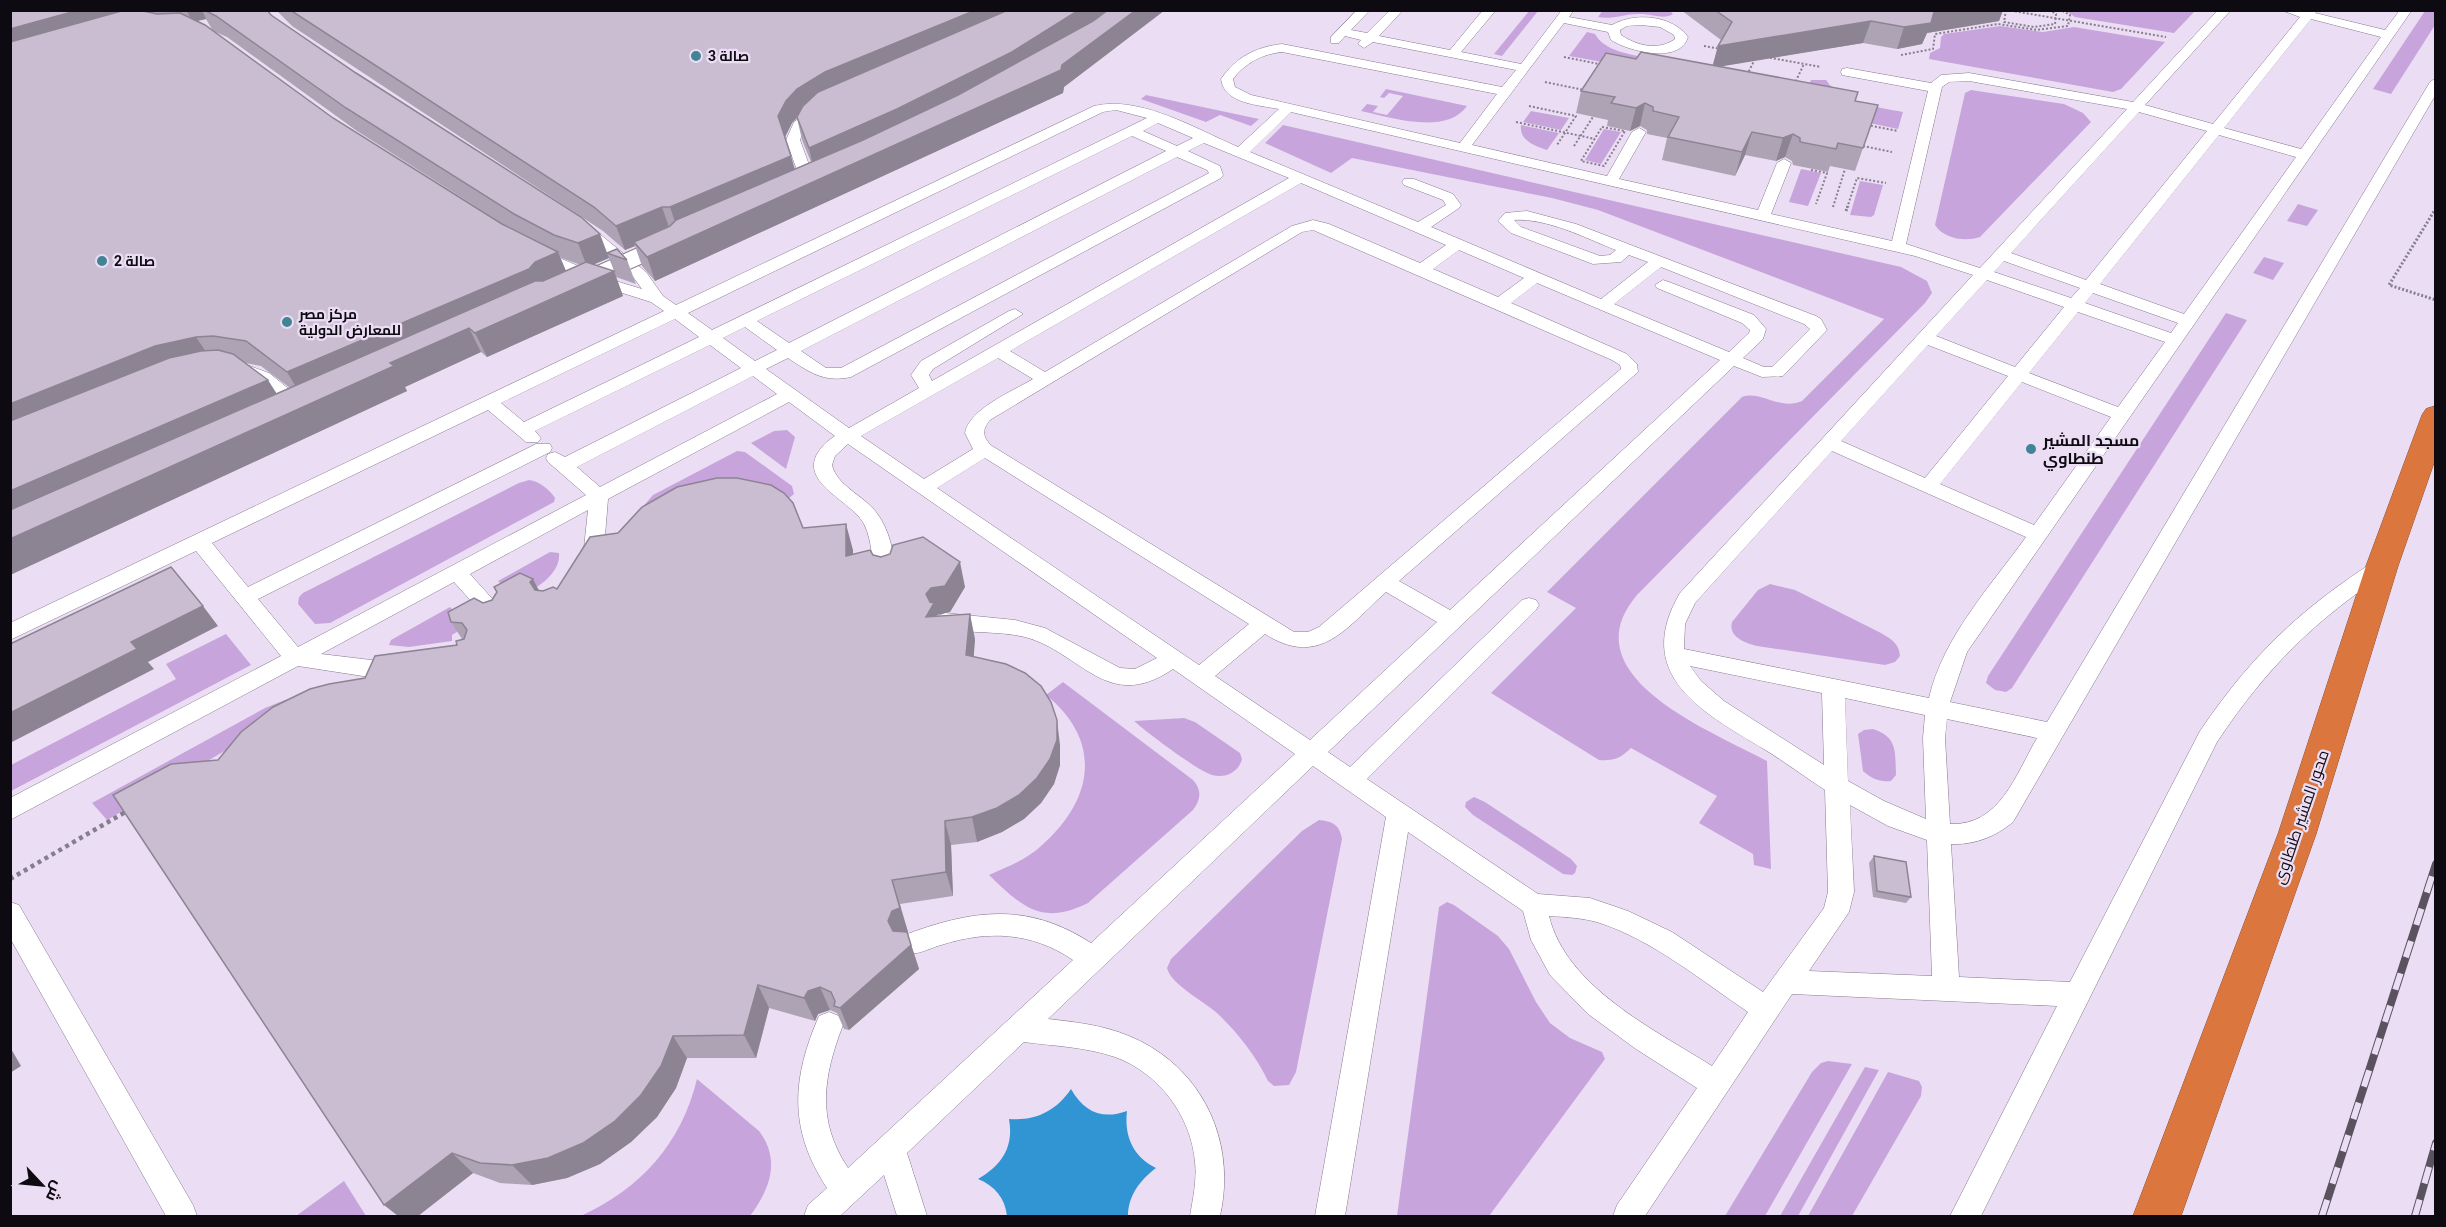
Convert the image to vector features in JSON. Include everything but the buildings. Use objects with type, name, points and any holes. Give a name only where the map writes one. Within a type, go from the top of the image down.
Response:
[{"type":"highway","name":"محور المشير طنطاوى","points":[[2157,1216],[2296,834],[2382,566],[2436,415]]},
{"type":"lane","points":[[1320,54],[1364,10]]},
{"type":"lane","points":[[1349,60],[1396,10]]},
{"type":"lane","points":[[1453,54],[1490,10]]},
{"type":"lane","points":[[2225,10],[1687,598],[1673,624],[1674,655],[1681,671],[1708,702],[1837,784],[1906,823],[1938,833],[1970,833],[1995,823],[2004,815],[2436,82]]},
{"type":"lane","points":[[2287,10],[2310,13],[2389,35]]},
{"type":"lane","points":[[1946,989],[1934,746],[1936,708],[1949,667],[1958,649],[2406,10]]},
{"type":"lane","points":[[1928,487],[2310,13]]},
{"type":"lane","points":[[1463,148],[1565,15],[1614,29],[1632,22],[1660,23],[1675,29],[1682,37],[1682,41],[1664,49],[1635,47],[1615,37],[1614,29]]},
{"type":"lane","points":[[1342,32],[1524,68]]},
{"type":"lane","points":[[1506,92],[1282,48],[1260,51],[1233,71],[1227,79],[1229,88],[1239,95],[1288,108],[1898,247],[1984,273],[2176,339]]},
{"type":"lane","points":[[1847,72],[1935,88]]},
{"type":"lane","points":[[1898,247],[1935,88],[1937,82],[1946,78],[1969,77],[2137,107],[2305,154]]},
{"type":"lane","points":[[808,181],[794,147],[794,132],[805,118],[830,102]]},
{"type":"lane","points":[[10,632],[1092,111],[1108,107],[1125,107],[1158,118],[1762,372],[1777,372],[1817,332],[1818,327],[1810,320],[1572,227],[1538,217],[1515,214],[1506,221],[1516,230],[1591,259],[1615,259],[1626,249]]},
{"type":"lane","points":[[1240,153],[1288,108]]},
{"type":"lane","points":[[522,430],[1158,118]]},
{"type":"lane","points":[[745,320],[820,372],[845,373],[1216,175],[1212,167],[1132,131]]},
{"type":"lane","points":[[1611,181],[1639,132]]},
{"type":"lane","points":[[563,466],[1203,138]]},
{"type":"lane","points":[[1763,216],[1784,163]]},
{"type":"lane","points":[[887,573],[881,542],[869,516],[859,504],[827,479],[823,472],[824,457],[828,449],[1300,178]]},
{"type":"lane","points":[[1409,182],[1448,197],[1454,204],[1452,208],[1419,228]]},
{"type":"lane","points":[[569,217],[614,251],[648,284],[657,299]]},
{"type":"lane","points":[[1302,227],[1324,227],[1499,304],[1624,359],[1629,363],[1629,372],[1327,632],[1313,640],[1296,640],[1263,623],[985,450],[974,437],[977,422],[984,416],[1302,227]]},
{"type":"lane","points":[[570,287],[674,240]]},
{"type":"lane","points":[[1421,270],[1457,244]]},
{"type":"lane","points":[[527,248],[603,282],[657,299],[923,488],[1533,905],[1577,907],[1599,912],[1631,924],[1662,941],[1766,1009]]},
{"type":"lane","points":[[2001,255],[2189,321]]},
{"type":"lane","points":[[1603,305],[1659,261]]},
{"type":"lane","points":[[1499,304],[1535,277]]},
{"type":"lane","points":[[819,1216],[1757,335],[1756,325],[1748,319],[1663,285]]},
{"type":"lane","points":[[930,389],[921,380],[920,375],[927,365],[1015,314]]},
{"type":"lane","points":[[1925,338],[2122,416]]},
{"type":"lane","points":[[998,350],[1045,379]]},
{"type":"lane","points":[[229,368],[255,372],[306,405],[279,417]]},
{"type":"lane","points":[[10,810],[789,394]]},
{"type":"lane","points":[[489,402],[599,496]]},
{"type":"lane","points":[[1829,443],[2039,535]]},
{"type":"lane","points":[[245,597],[543,448]]},
{"type":"lane","points":[[923,488],[985,450]]},
{"type":"lane","points":[[582,578],[594,548],[599,496]]},
{"type":"lane","points":[[199,541],[295,658],[376,670],[421,668]]},
{"type":"lane","points":[[1965,1216],[2208,737],[2236,693],[2268,655],[2303,621],[2341,591],[2382,566]]},
{"type":"lane","points":[[456,572],[498,618]]},
{"type":"lane","points":[[1385,582],[1452,621]]},
{"type":"lane","points":[[1351,780],[1529,605]]},
{"type":"lane","points":[[945,621],[965,625],[1013,627],[1035,633],[1055,641],[1094,668],[1115,676],[1141,676],[1153,672],[1173,658]]},
{"type":"lane","points":[[1199,677],[1263,623]]},
{"type":"lane","points":[[1674,655],[2052,732]]},
{"type":"lane","points":[[1628,1216],[1766,1009],[1836,912],[1840,903],[1833,687]]},
{"type":"lane","points":[[1330,1216],[1399,813]]},
{"type":"lane","points":[[1533,905],[1545,945],[1572,983],[1610,1015],[1716,1084]]},
{"type":"lane","points":[[10,913],[19,949],[182,1216]]},
{"type":"lane","points":[[911,944],[938,933],[967,926],[994,923],[1022,925],[1048,932],[1072,943],[1093,958]]},
{"type":"lane","points":[[1785,982],[2077,995]]},
{"type":"lane","points":[[829,1025],[817,1053],[812,1082],[812,1112],[816,1140],[829,1167],[846,1191]]},
{"type":"lane","points":[[1019,1028],[1103,1040],[1155,1064],[1176,1082],[1192,1105],[1204,1131],[1210,1160],[1210,1190],[1205,1216]]},
{"type":"lane","points":[[891,1148],[912,1216]]},
{"type":"path","points":[[2050,10],[2056,14],[2056,19],[2055,24],[2034,27],[2004,22],[2007,10],[2056,19],[2196,42]]},
{"type":"path","points":[[1897,55],[1934,49],[1935,34],[1998,24],[2037,30],[2068,26],[2070,15],[2061,10]]},
{"type":"path","points":[[2045,25],[2051,28]]},
{"type":"path","points":[[1698,44],[1721,49]]},
{"type":"path","points":[[1744,81],[1756,55],[1847,72]]},
{"type":"path","points":[[1792,90],[1804,64]]},
{"type":"path","points":[[1573,88],[1591,91]]},
{"type":"path","points":[[1519,104],[1576,116],[1555,147]]},
{"type":"path","points":[[1588,124],[1593,117]]},
{"type":"path","points":[[1507,120],[1595,139]]},
{"type":"path","points":[[1862,124],[1904,133]]},
{"type":"path","points":[[1863,146],[1881,149]]},
{"type":"path","points":[[1842,178],[1845,169]]},
{"type":"path","points":[[1844,217],[1857,178],[1889,184]]},
{"type":"path","points":[[2436,208],[2389,285],[2436,300]]},
{"type":"path","points":[[10,879],[134,807]]},
{"type":"shaded area","points":[[1603,10],[1669,10],[1673,14],[1666,17],[1635,14],[1609,18],[1598,17]]},
{"type":"shaded area","points":[[1529,11],[1538,11],[1502,56],[1494,54]]},
{"type":"shaded area","points":[[2066,11],[2195,11],[2174,33],[2075,17]]},
{"type":"shaded area","points":[[2425,11],[2435,11],[2435,25],[2391,94],[2373,89]]},
{"type":"shaded area","points":[[2000,26],[2043,32],[2074,27],[2165,42],[2121,89],[2113,92],[1929,59],[1930,53],[1940,48],[1941,37],[1944,34]]},
{"type":"shaded area","points":[[1587,32],[1595,34],[1609,47],[1642,57],[1635,68],[1569,56]]},
{"type":"shaded area","points":[[1811,80],[1826,80],[1841,94],[1861,103],[1903,112],[1898,129],[1855,120],[1804,97]]},
{"type":"shaded area","points":[[1386,89],[1467,106],[1458,115],[1432,122],[1401,120],[1361,111],[1367,104],[1378,106],[1373,112],[1387,115],[1403,96],[1389,93],[1384,98],[1380,97]]},
{"type":"shaded area","points":[[1971,90],[2064,104],[2083,113],[2091,122],[1980,237],[1962,239],[1949,236],[1935,225],[1965,93]]},
{"type":"shaded area","points":[[1146,95],[1259,119],[1251,126],[1220,115],[1206,122],[1141,99]]},
{"type":"shaded area","points":[[1531,111],[1569,118],[1561,130],[1523,122]]},
{"type":"shaded area","points":[[1283,125],[1901,267],[1927,281],[1932,293],[1925,303],[1637,595],[1621,624],[1620,651],[1633,675],[1655,697],[1684,717],[1767,761],[1771,869],[1754,865],[1753,854],[1699,823],[1717,796],[1631,748],[1617,758],[1599,760],[1491,693],[1576,608],[1547,592],[1742,397],[1756,396],[1786,404],[1802,401],[1884,319],[1598,210],[1552,198],[1352,158],[1331,173],[1265,143]]},
{"type":"shaded area","points":[[1521,125],[1559,133],[1547,150],[1525,138],[1522,135]]},
{"type":"shaded area","points":[[1604,129],[1621,132],[1601,164],[1585,160]]},
{"type":"shaded area","points":[[1801,169],[1821,173],[1808,206],[1789,202]]},
{"type":"shaded area","points":[[1860,181],[1883,185],[1874,215],[1871,217],[1850,215]]},
{"type":"shaded area","points":[[2298,204],[2318,210],[2307,226],[2287,221]]},
{"type":"shaded area","points":[[2264,257],[2284,263],[2273,280],[2253,273]]},
{"type":"shaded area","points":[[2226,313],[2247,320],[2012,688],[2006,692],[1995,690],[1986,683],[1988,676]]},
{"type":"shaded area","points":[[787,430],[795,437],[786,469],[751,443],[774,431]]},
{"type":"shaded area","points":[[737,451],[745,452],[792,486],[794,494],[788,499],[633,518],[653,495]]},
{"type":"shaded area","points":[[529,480],[547,489],[555,498],[554,502],[330,623],[315,624],[298,604],[299,597],[303,593]]},
{"type":"shaded area","points":[[550,552],[559,553],[556,568],[545,581],[531,591],[517,598],[498,581]]},
{"type":"shaded area","points":[[1770,584],[1795,590],[1881,633],[1896,645],[1900,656],[1895,662],[1885,665],[1757,646],[1743,641],[1733,632],[1732,622],[1758,590]]},
{"type":"shaded area","points":[[450,607],[468,625],[452,635],[452,641],[409,647],[389,645],[391,640]]},
{"type":"shaded area","points":[[226,634],[251,665],[11,791],[11,765],[176,679],[166,664]]},
{"type":"shaded area","points":[[1063,682],[1193,780],[1198,787],[1199,795],[1193,810],[1088,903],[1072,910],[1045,913],[1023,904],[989,875],[1023,859],[1041,846],[1059,828],[1081,790],[1085,770],[1083,751],[1077,732],[1064,713],[1046,695]]},
{"type":"shaded area","points":[[325,692],[107,820],[92,803],[265,708],[285,700]]},
{"type":"shaded area","points":[[1184,718],[1195,722],[1240,753],[1242,759],[1238,768],[1222,776],[1205,772],[1172,751],[1134,721]]},
{"type":"shaded area","points":[[1873,729],[1887,736],[1894,746],[1896,775],[1891,781],[1876,779],[1863,771],[1858,734],[1864,730]]},
{"type":"shaded area","points":[[1474,797],[1571,859],[1577,866],[1575,873],[1563,874],[1473,815],[1465,807],[1466,802]]},
{"type":"shaded area","points":[[1319,820],[1335,825],[1342,839],[1296,1072],[1289,1085],[1274,1086],[1268,1081],[1246,1045],[1233,1029],[1212,1009],[1181,987],[1167,968],[1171,959],[1302,831]]},
{"type":"shaded area","points":[[1447,902],[1498,936],[1509,949],[1536,1002],[1550,1023],[1570,1038],[1602,1052],[1605,1059],[1489,1216],[1397,1216],[1439,907]]},
{"type":"shaded area","points":[[1828,1061],[1852,1064],[1765,1216],[1725,1216],[1812,1072],[1821,1063]]},
{"type":"shaded area","points":[[1865,1067],[1879,1070],[1798,1216],[1780,1216]]},
{"type":"shaded area","points":[[1888,1072],[1919,1081],[1922,1087],[1921,1096],[1852,1216],[1808,1216]]},
{"type":"shaded area","points":[[697,1079],[759,1131],[766,1142],[770,1153],[770,1174],[763,1195],[750,1216],[581,1216],[622,1192],[655,1161],[681,1124]]},
{"type":"shaded area","points":[[344,1181],[366,1216],[296,1216]]},
{"type":"water","points":[[1071,1089],[1082,1103],[1094,1112],[1110,1115],[1127,1111],[1127,1129],[1132,1145],[1141,1158],[1156,1168],[1136,1189],[1130,1202],[1128,1216],[1007,1216],[998,1193],[978,1179],[994,1168],[1008,1147],[1009,1119],[1028,1118],[1044,1113],[1059,1103]]},
{"type":"railway","points":[[2322,1216],[2436,864]]},
{"type":"railway","points":[[2415,1216],[2436,1143]]},
{"type":"place","name":"صالة 3","points":[[696,56]]},
{"type":"place","name":"صالة 2","points":[[102,261]]},
{"type":"place","name":"مركز مصر للمعارض الدولية","points":[[287,322]]},
{"type":"place","name":"مسجد المشير طنطاوي","points":[[2031,449]]}]
